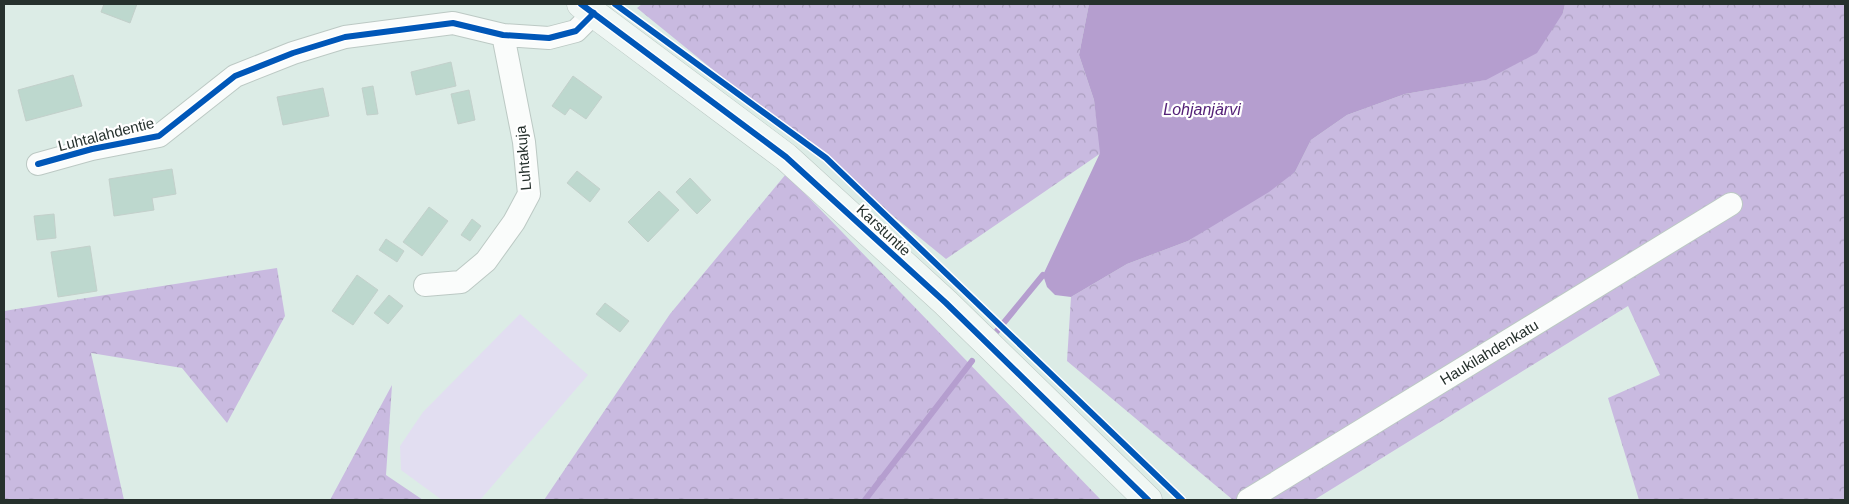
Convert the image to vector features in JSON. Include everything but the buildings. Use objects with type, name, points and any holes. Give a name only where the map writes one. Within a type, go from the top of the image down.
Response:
[{"type":"street","name":"Luhtalahdentie","points":[[38,164],[92,149],[159,136],[235,76],[293,53],[345,37],[453,23],[503,35],[548,38],[576,31],[587,8]]},
{"type":"street","name":"Karstuntie","points":[[587,8],[786,157],[946,304],[1148,500]]},
{"type":"street","name":"Luhtakuja","points":[[425,286],[461,282],[486,261],[514,222],[529,194],[524,142],[503,35]]},
{"type":"street","name":"Haukilahdenkatu","points":[[1248,500],[1731,204]]},
{"type":"green space","points":[[642,4],[1089,4],[1079,55],[1094,100],[1101,153],[946,259],[637,8]]},
{"type":"green space","points":[[1565,4],[1845,4],[1845,500],[1639,500],[1608,398],[1660,375],[1628,306],[1314,500],[1233,500],[1067,361],[1071,297],[1127,264],[1188,241],[1295,172],[1311,140],[1347,115],[1405,94],[1485,80],[1563,13]]},
{"type":"green space","points":[[786,174],[1101,500],[544,500],[670,314]]},
{"type":"green space","points":[[277,268],[285,316],[227,423],[182,368],[91,353],[124,500],[4,500],[4,311]]},
{"type":"green space","points":[[392,385],[386,475],[423,500],[330,500]]},
{"type":"shaded area","points":[[520,314],[588,375],[480,500],[442,500],[401,470],[400,446],[423,412]]},
{"type":"water","name":"Lohjanjärvi","points":[[1089,4],[1565,4],[1563,13],[1537,53],[1486,80],[1405,94],[1347,115],[1311,140],[1295,172],[1269,192],[1188,241],[1127,264],[1071,297],[1055,295],[1047,287],[1043,275],[1100,153],[1094,100],[1079,55]]},
{"type":"waterway","points":[[997,331],[1043,275]]},
{"type":"waterway","points":[[865,500],[972,361]]},
{"type":"cycle path","points":[[581,4],[786,157],[946,303],[1148,500]]},
{"type":"cycle path","points":[[615,4],[826,158],[1182,500]]},
{"type":"cycle path","points":[[38,164],[92,149],[159,136],[235,76],[293,53],[345,37],[453,23],[503,35],[549,38],[576,31],[594,13]]}]
